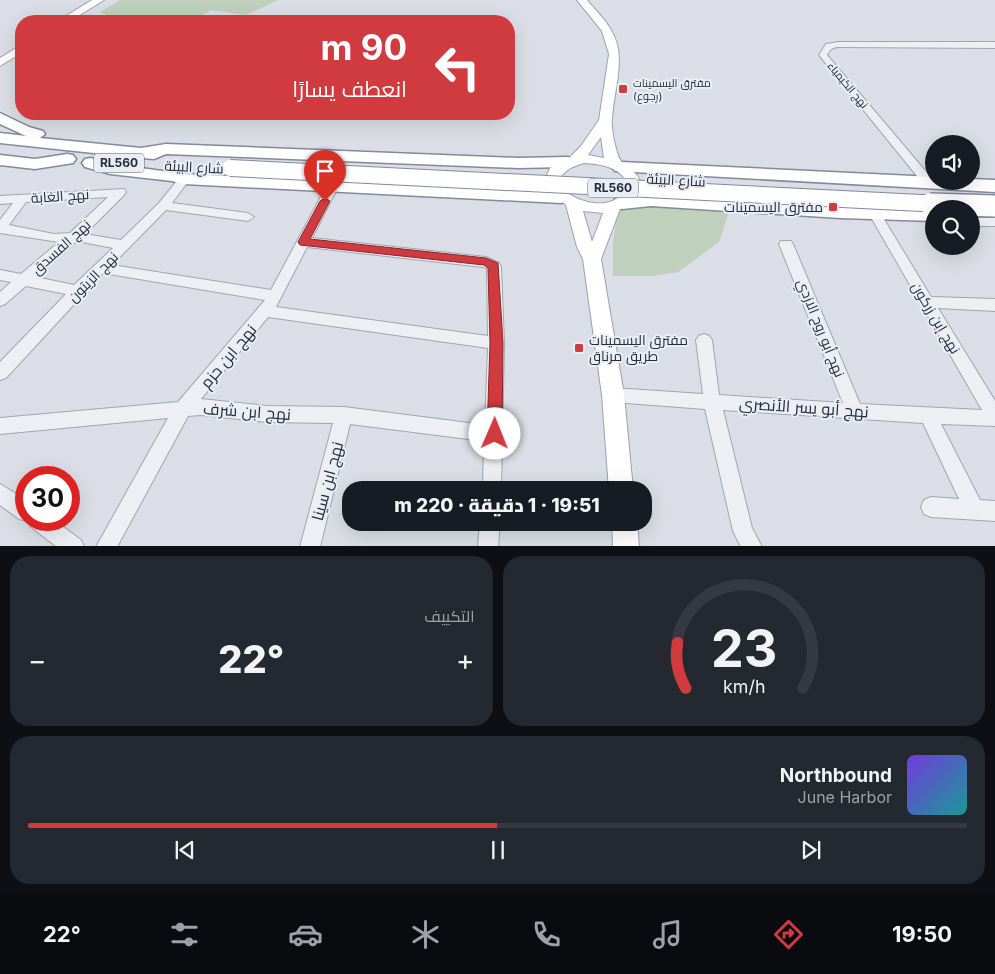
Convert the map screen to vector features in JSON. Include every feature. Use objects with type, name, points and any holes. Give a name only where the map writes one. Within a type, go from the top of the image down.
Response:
[{"type":"highway","points":[[0,118],[24,131],[109,143],[133,153],[166,149],[518,163],[571,161]]},
{"type":"highway","name":"RL560","points":[[5,147],[133,153],[234,163],[940,205],[995,206]]},
{"type":"highway","name":"شارع البيئة","points":[[5,147],[35,164],[66,159],[91,163],[234,163],[995,196]]},
{"type":"highway","points":[[91,163],[110,169],[184,179],[213,179],[567,200]]},
{"type":"highway","points":[[617,166],[925,183]]},
{"type":"highway","points":[[980,185],[995,186]]},
{"type":"highway","points":[[617,205],[651,200],[840,212],[925,215]]},
{"type":"highway","points":[[980,216],[995,216]]},
{"type":"main road","points":[[73,15],[99,0]]},
{"type":"main road","points":[[582,0],[607,32],[614,54],[605,120],[610,154],[617,166]]},
{"type":"main road","points":[[0,63],[15,52]]},
{"type":"main road","points":[[0,74],[15,54]]},
{"type":"main road","points":[[571,161],[594,159],[617,166],[629,174],[633,182],[633,190],[630,197],[617,205],[593,208],[567,200],[555,189],[552,181],[559,167],[586,150],[605,120]]},
{"type":"main road","points":[[567,200],[585,247],[592,259],[613,395],[620,481]]},
{"type":"main road","points":[[592,259],[617,205]]},
{"type":"main road","points":[[625,531],[626,546]]},
{"type":"street","name":"نهج الكيمياء","points":[[925,178],[823,55],[827,46],[832,44],[995,45]]},
{"type":"street","name":"نهج الزيتون","points":[[0,373],[77,291],[163,206],[184,179]]},
{"type":"street","name":"نهج ابن حزم","points":[[106,546],[183,408],[265,311],[275,296],[332,187]]},
{"type":"street","name":"نهج الغابة","points":[[0,200],[120,192]]},
{"type":"street","name":"نهج الفسدق","points":[[0,300],[74,237],[120,192]]},
{"type":"street","points":[[22,199],[1,229],[54,238],[74,237],[124,245]]},
{"type":"street","points":[[163,206],[248,217]]},
{"type":"street","name":"نهج إبن زركون","points":[[925,221],[878,219],[995,418]]},
{"type":"street","points":[[980,222],[995,222]]},
{"type":"street","points":[[304,242],[490,263],[495,270],[496,343],[492,481]]},
{"type":"street","name":"نهج أبو روح الازدي","points":[[786,244],[855,411]]},
{"type":"street","points":[[102,268],[275,296]]},
{"type":"street","points":[[0,275],[77,291]]},
{"type":"street","points":[[926,302],[995,305]]},
{"type":"street","points":[[265,311],[496,343]]},
{"type":"street","points":[[704,340],[712,401],[743,531],[752,546]]},
{"type":"street","name":"نهج أبو يسر الأنصري","points":[[613,395],[928,416],[995,418]]},
{"type":"street","name":"نهج ابن شرف","points":[[0,426],[201,407],[267,414],[344,415],[495,434]]},
{"type":"street","name":"نهج ابن سينا","points":[[310,546],[344,415]]},
{"type":"street","points":[[928,416],[974,509]]},
{"type":"street","points":[[0,493],[15,504]]},
{"type":"street","points":[[930,507],[995,511]]},
{"type":"street","points":[[53,531],[74,546]]},
{"type":"street","points":[[488,546],[489,531]]},
{"type":"green space","points":[[120,0],[278,0],[246,15],[211,10],[203,15],[106,15],[100,12]]},
{"type":"green space","points":[[732,203],[719,242],[678,272],[653,276],[613,276],[613,243],[617,213],[630,204]]},
{"type":"place","name":"مفترق اليسمينات (رجوع)","points":[[623,89]]},
{"type":"place","name":"مفترق اليسمينات","points":[[833,207]]},
{"type":"place","name":"مفترق اليسمينات طريق مرناق","points":[[579,348]]},
{"type":"route","points":[[325,201],[304,242],[486,262],[494,266],[496,343],[495,434]]}]
